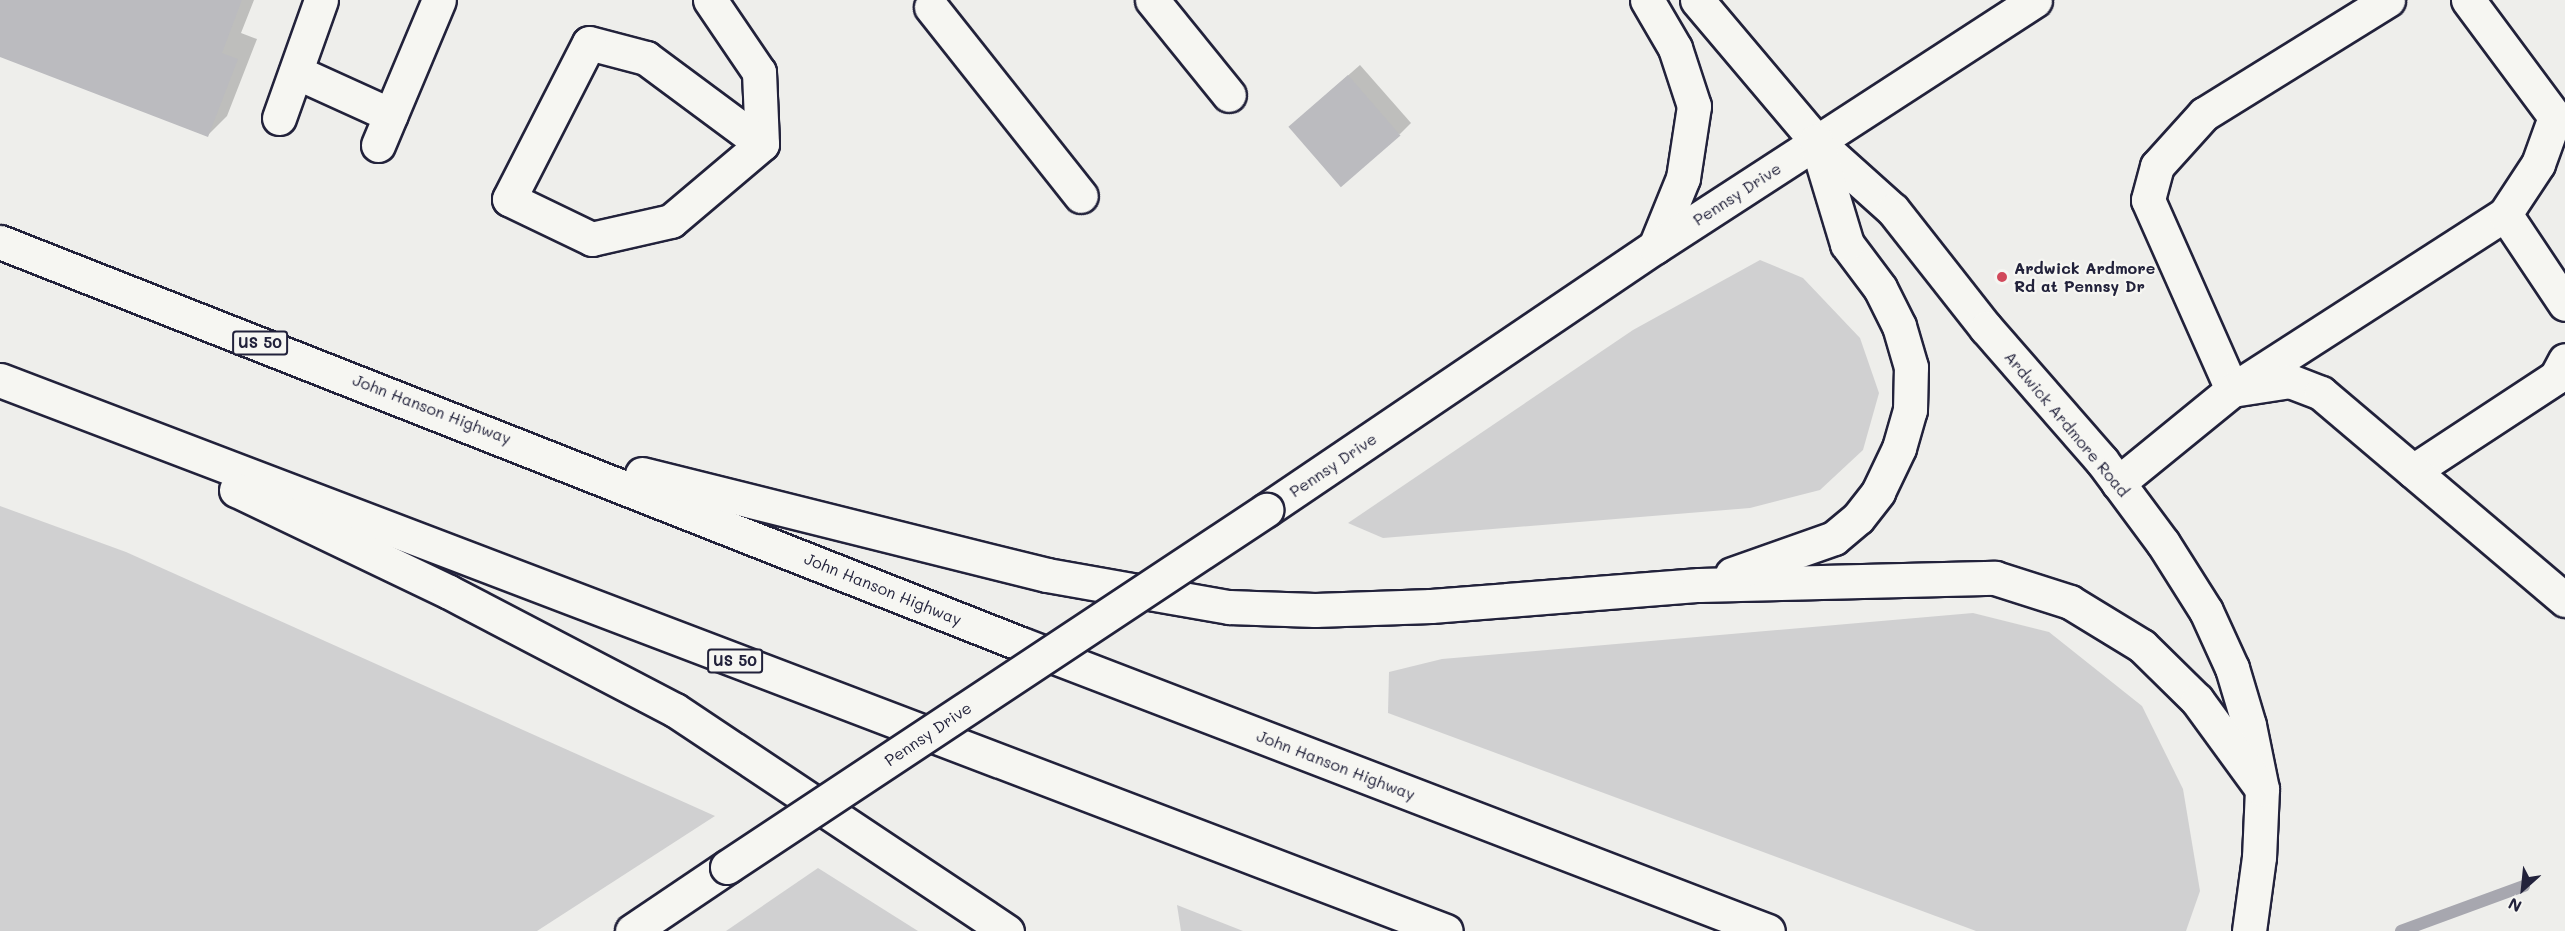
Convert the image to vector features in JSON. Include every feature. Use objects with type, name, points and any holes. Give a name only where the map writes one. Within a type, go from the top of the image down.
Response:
[{"type":"main road","points":[[279,118],[321,0]]},
{"type":"main road","points":[[378,145],[439,0]]},
{"type":"main road","points":[[710,0],[759,72],[762,144]]},
{"type":"main road","points":[[1152,0],[1229,95]]},
{"type":"main road","points":[[1647,0],[1675,48],[1694,106],[1683,178],[1654,247]]},
{"type":"main road","name":"Ardwick Ardmore Road","points":[[1697,0],[1816,141],[1893,210],[1986,328],[2118,483],[2163,543],[2206,611],[2232,668],[2249,725],[2262,789],[2259,857],[2249,931]]},
{"type":"main road","name":"Pennsy Drive","points":[[632,931],[1266,510],[1654,247],[1759,182],[1816,141],[2035,0]]},
{"type":"main road","points":[[2232,390],[2148,200],[2157,166],[2204,114],[2388,0]]},
{"type":"main road","points":[[2118,483],[2232,390],[2505,214],[2538,164],[2555,117],[2468,0]]},
{"type":"main road","points":[[933,2],[1081,196]]},
{"type":"main road","points":[[589,43],[646,57],[762,144],[671,220],[592,238],[508,199],[589,43]]},
{"type":"main road","points":[[296,72],[391,115]]},
{"type":"main road","points":[[1699,585],[1834,538],[1858,518],[1878,492],[1899,448],[1910,410],[1911,367],[1899,326],[1880,288],[1848,244],[1816,141]]},
{"type":"main road","points":[[2505,214],[2565,304]]},
{"type":"main road","name":"John Hanson Highway","points":[[0,242],[520,443],[1032,648],[1768,931]]},
{"type":"main road","points":[[2413,471],[2562,376]]},
{"type":"main road","points":[[2232,390],[2290,381],[2321,393],[2565,600]]},
{"type":"main road","points":[[13,385],[449,591],[675,710],[1007,931]]},
{"type":"main road","name":"US 50","points":[[13,385],[1446,931]]},
{"type":"main road","points":[[520,443],[1047,575],[1229,607],[1316,610],[1431,606],[1699,585],[1995,578],[2070,602],[2142,646],[2223,731],[2262,789]]},
{"type":"shaded area","points":[[1760,260],[1803,278],[1860,338],[1879,393],[1863,450],[1820,490],[1750,508],[1383,538],[1348,523],[1633,330]]},
{"type":"shaded area","points":[[0,506],[126,552],[715,816],[537,931],[0,931]]},
{"type":"shaded area","points":[[1973,613],[2049,632],[2142,706],[2183,789],[2200,891],[2186,931],[1976,931],[1388,713],[1389,672],[1442,659]]},
{"type":"shaded area","points":[[818,868],[918,931],[726,931]]},
{"type":"shaded area","points":[[1177,905],[1243,931],[1181,931]]},
{"type":"building","points":[[0,0],[242,0],[222,53],[238,59],[208,137],[0,57]]},
{"type":"building","points":[[1348,75],[1400,135],[1341,187],[1288,127]]},
{"type":"waterway","points":[[2401,931],[2524,886]]},
{"type":"place","name":"Ardwick Ardmore Rd at Pennsy Dr","points":[[2002,277]]}]
